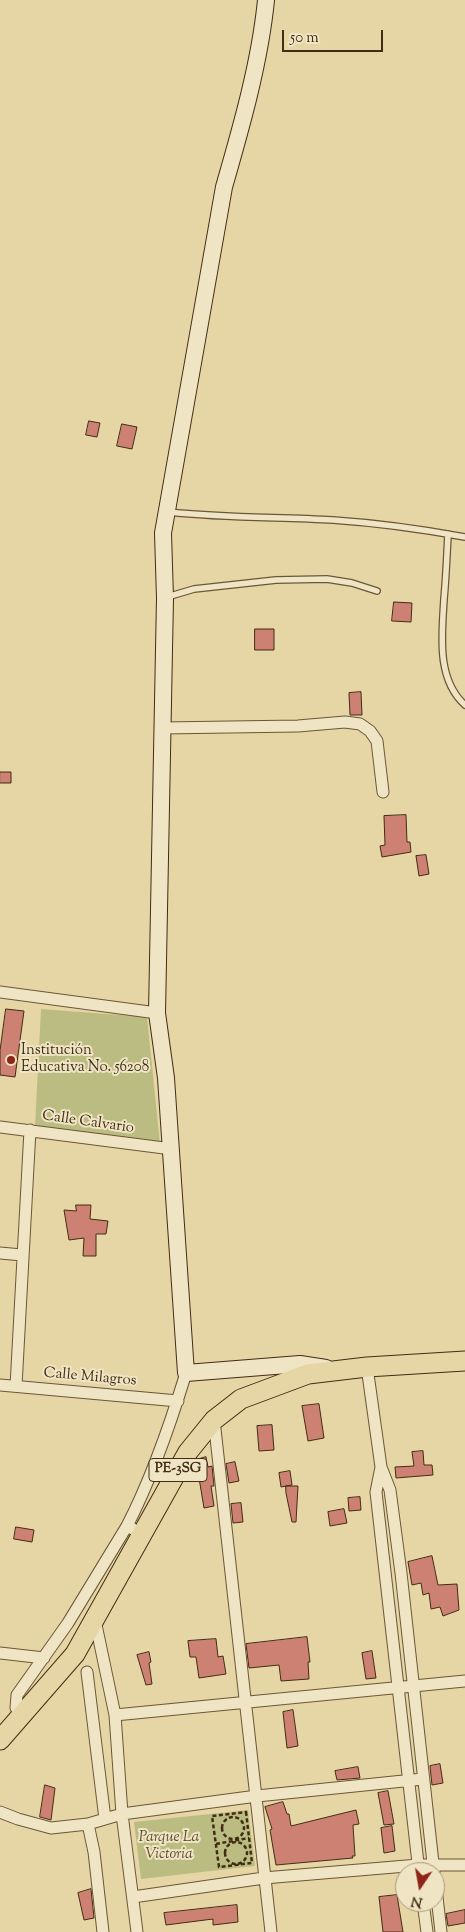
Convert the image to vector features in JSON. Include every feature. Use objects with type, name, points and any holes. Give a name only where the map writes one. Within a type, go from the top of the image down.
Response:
[{"type":"main road","name":"PE-3SG","points":[[0,1740],[75,1654],[94,1619],[134,1530],[188,1452],[214,1420],[242,1399],[308,1374],[367,1367],[465,1361]]},
{"type":"street","points":[[22,1715],[16,1708],[17,1695],[134,1530],[137,1506],[178,1401],[186,1373],[172,1150],[166,1078],[157,1013],[164,533],[222,197],[262,35],[266,0]]},
{"type":"street","points":[[162,728],[298,726],[345,722],[360,724],[370,731],[377,741],[383,792]]},
{"type":"street","points":[[0,992],[157,1013]]},
{"type":"street","name":"Calle Calvario","points":[[0,1128],[30,1130],[172,1150]]},
{"type":"street","points":[[16,1386],[30,1130]]},
{"type":"street","points":[[0,1253],[22,1255]]},
{"type":"street","points":[[186,1373],[300,1364],[340,1370]]},
{"type":"street","points":[[367,1367],[381,1467],[390,1490],[415,1687],[423,1779],[433,1862]]},
{"type":"street","name":"Calle Milagros","points":[[0,1385],[178,1401]]},
{"type":"street","points":[[214,1420],[271,1932]]},
{"type":"street","points":[[381,1467],[376,1492],[387,1575],[402,1728],[418,1862]]},
{"type":"street","points":[[387,1575],[401,1573]]},
{"type":"street","points":[[94,1619],[115,1715],[122,1814],[136,1932]]},
{"type":"street","points":[[0,1653],[44,1658]]},
{"type":"street","points":[[87,1672],[105,1819]]},
{"type":"street","points":[[115,1715],[465,1681]]},
{"type":"street","points":[[402,1728],[419,1726]]},
{"type":"street","points":[[0,1812],[51,1828],[88,1824],[122,1814],[257,1796],[423,1779]]},
{"type":"street","points":[[88,1824],[94,1852],[103,1932]]},
{"type":"street","points":[[445,1867],[465,1865]]},
{"type":"street","points":[[133,1897],[264,1878],[395,1870]]},
{"type":"street","points":[[424,1912],[427,1932]]},
{"type":"street","points":[[439,1912],[442,1932]]},
{"type":"lane","points":[[168,512],[199,516],[334,520],[422,529],[465,537]]},
{"type":"lane","points":[[448,534],[441,642],[449,681],[458,698],[465,705]]},
{"type":"lane","points":[[164,598],[194,589],[276,580],[327,578],[377,591]]},
{"type":"path","points":[[246,1812],[249,1838],[252,1863],[219,1868],[212,1816],[246,1812]]},
{"type":"path","points":[[228,1818],[238,1818],[244,1826],[243,1832],[236,1838],[228,1837],[224,1832],[223,1826],[228,1818]]},
{"type":"path","points":[[216,1844],[249,1838]]},
{"type":"path","points":[[234,1843],[241,1843],[247,1851],[246,1858],[242,1863],[232,1863],[226,1855],[227,1849],[234,1843]]},
{"type":"green space","points":[[41,1009],[147,1017],[160,1144],[35,1127]]},
{"type":"green space","name":"Parque La Victoria","points":[[248,1810],[255,1866],[141,1879],[134,1822]]},
{"type":"building","points":[[89,421],[100,423],[97,437],[86,435]]},
{"type":"building","points":[[122,424],[137,427],[132,449],[117,446]]},
{"type":"building","points":[[394,602],[412,603],[411,622],[392,621]]},
{"type":"building","points":[[255,629],[274,629],[274,650],[255,650]]},
{"type":"building","points":[[361,692],[362,715],[350,715],[349,693]]},
{"type":"building","points":[[0,772],[11,772],[11,783],[0,783]]},
{"type":"building","points":[[406,815],[407,842],[410,842],[411,852],[382,857],[380,846],[385,845],[384,816]]},
{"type":"building","points":[[426,855],[429,874],[419,876],[416,856]]},
{"type":"building","points":[[6,1009],[24,1011],[15,1077],[0,1075],[0,1051]]},
{"type":"building","points":[[76,1205],[91,1205],[90,1219],[108,1221],[106,1234],[96,1234],[96,1256],[83,1256],[84,1238],[69,1240],[64,1210],[76,1211]]},
{"type":"building","points":[[319,1404],[324,1438],[308,1441],[302,1406]]},
{"type":"building","points":[[272,1425],[274,1450],[259,1451],[257,1426]]},
{"type":"building","points":[[423,1451],[424,1465],[432,1465],[433,1475],[396,1478],[395,1467],[414,1466],[412,1452]]},
{"type":"building","points":[[206,1457],[208,1467],[212,1466],[214,1486],[211,1486],[214,1506],[204,1508],[196,1460]]},
{"type":"building","points":[[235,1462],[239,1481],[229,1483],[226,1464]]},
{"type":"building","points":[[290,1471],[292,1485],[281,1487],[279,1473]]},
{"type":"building","points":[[286,1486],[298,1486],[296,1522],[292,1522]]},
{"type":"building","points":[[360,1497],[361,1510],[349,1511],[348,1498]]},
{"type":"building","points":[[241,1503],[243,1522],[233,1523],[231,1504]]},
{"type":"building","points":[[344,1509],[347,1523],[330,1526],[328,1512]]},
{"type":"building","points":[[16,1527],[34,1530],[32,1542],[14,1539]]},
{"type":"building","points":[[432,1556],[438,1585],[457,1584],[459,1610],[443,1616],[440,1607],[431,1609],[429,1593],[423,1595],[421,1583],[412,1585],[408,1562]]},
{"type":"building","points":[[307,1637],[310,1662],[308,1662],[309,1679],[281,1681],[279,1665],[249,1668],[246,1644]]},
{"type":"building","points":[[216,1639],[218,1657],[223,1656],[226,1674],[199,1678],[196,1657],[190,1657],[188,1641]]},
{"type":"building","points":[[372,1651],[376,1678],[366,1679],[362,1653]]},
{"type":"building","points":[[149,1652],[152,1684],[146,1685],[137,1655]]},
{"type":"building","points":[[293,1710],[298,1746],[287,1748],[283,1712]]},
{"type":"building","points":[[440,1764],[443,1783],[432,1785],[430,1766]]},
{"type":"building","points":[[358,1767],[360,1778],[337,1780],[335,1771]]},
{"type":"building","points":[[45,1785],[55,1788],[51,1820],[40,1817]]},
{"type":"building","points":[[388,1791],[394,1824],[384,1825],[378,1793]]},
{"type":"building","points":[[283,1802],[287,1814],[289,1814],[291,1826],[356,1810],[359,1824],[353,1825],[355,1856],[352,1856],[353,1858],[276,1865],[270,1830],[272,1829],[265,1807]]},
{"type":"building","points":[[392,1826],[395,1851],[384,1853],[381,1828]]},
{"type":"building","points":[[91,1889],[94,1918],[84,1920],[78,1893]]},
{"type":"building","points":[[395,1895],[395,1912],[400,1912],[403,1932],[383,1932],[379,1897]]},
{"type":"building","points":[[237,1905],[238,1922],[213,1925],[213,1919],[166,1925],[164,1913]]},
{"type":"building","points":[[465,1910],[465,1923],[448,1926],[446,1914]]},
{"type":"place","name":"Institución Educativa No. 56208","points":[[11,1060]]}]
